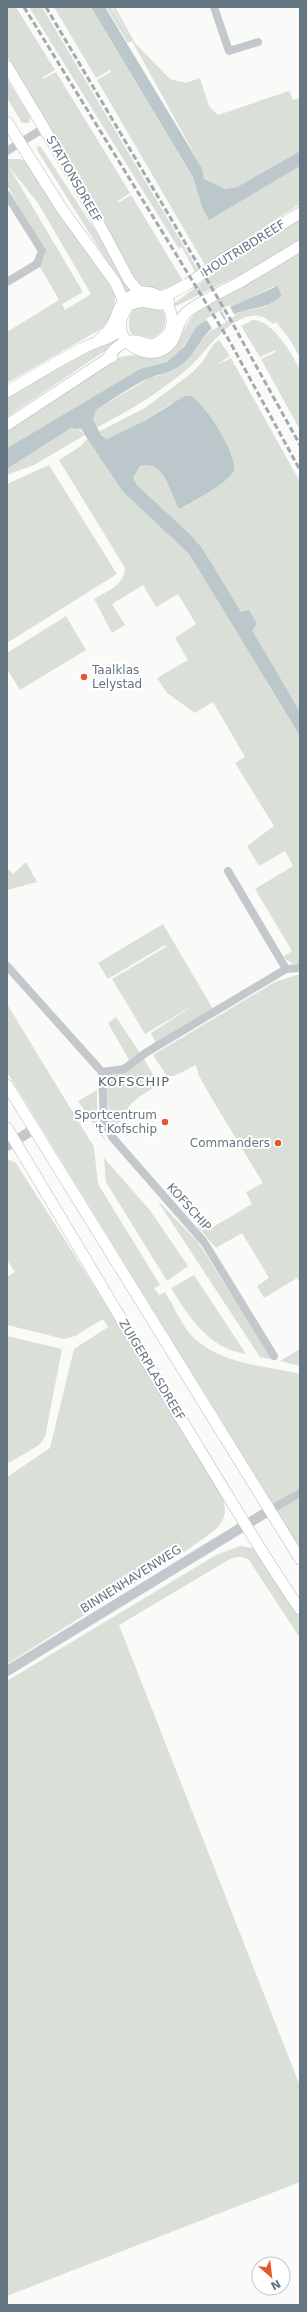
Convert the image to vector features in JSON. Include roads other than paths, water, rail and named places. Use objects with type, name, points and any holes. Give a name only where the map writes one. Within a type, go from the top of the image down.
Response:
[{"type":"main road","name":"STATIONSDREEF","points":[[7,66],[82,192],[129,280],[140,293]]},
{"type":"main road","name":"STATIONSDREEF","points":[[7,122],[62,209],[115,282],[125,304]]},
{"type":"main road","name":"HOUTRIBDREEF","points":[[166,305],[180,295],[188,284],[222,260],[300,212]]},
{"type":"main road","name":"HOUTRIBDREEF","points":[[129,343],[148,353],[162,350],[175,337],[181,321],[186,313],[204,301],[239,283],[300,246]]},
{"type":"main road","points":[[7,392],[99,340],[111,327],[120,306],[140,293],[154,294],[166,305],[171,327],[162,340],[151,345],[135,340],[110,352],[106,359],[7,425]]},
{"type":"main road","points":[[125,304],[145,300],[160,305],[166,305]]},
{"type":"main road","name":"HOUTRIBDREEF","points":[[166,305],[195,300],[204,301]]},
{"type":"main road","points":[[125,304],[121,318],[121,330],[129,343]]},
{"type":"main road","points":[[99,340],[107,339],[121,330]]},
{"type":"main road","points":[[7,1085],[300,1559]]},
{"type":"main road","name":"ZUIGERPLASDREEF","points":[[7,1128],[11,1143],[245,1524],[300,1609]]},
{"type":"street","points":[[214,7],[229,51],[258,42]]},
{"type":"street","points":[[7,151],[44,128]]},
{"type":"street","points":[[7,194],[42,251],[37,264],[7,282]]},
{"type":"street","points":[[228,871],[286,969]]},
{"type":"street","points":[[7,966],[102,1072],[124,1069],[147,1052],[286,969],[300,968]]},
{"type":"street","name":"KOFSCHIP","points":[[102,1072],[104,1121],[112,1137],[204,1242],[274,1356]]},
{"type":"street","points":[[11,1143],[34,1129]]},
{"type":"street","points":[[270,1510],[300,1493]]},
{"type":"street","name":"BINNENHAVENWEG","points":[[7,1670],[270,1510]]},
{"type":"railway","points":[[24,7],[230,342],[300,470]]},
{"type":"railway","points":[[46,7],[229,317],[300,445]]},
{"type":"place","name":"Taalklas Lelystad","points":[[84,677]]},
{"type":"place","name":"Sportcentrum 't Kofschip","points":[[165,1122]]},
{"type":"place","name":"Commanders","points":[[278,1143]]},
{"type":"district","name":"KOFSCHIP","points":[[134,1081]]}]
